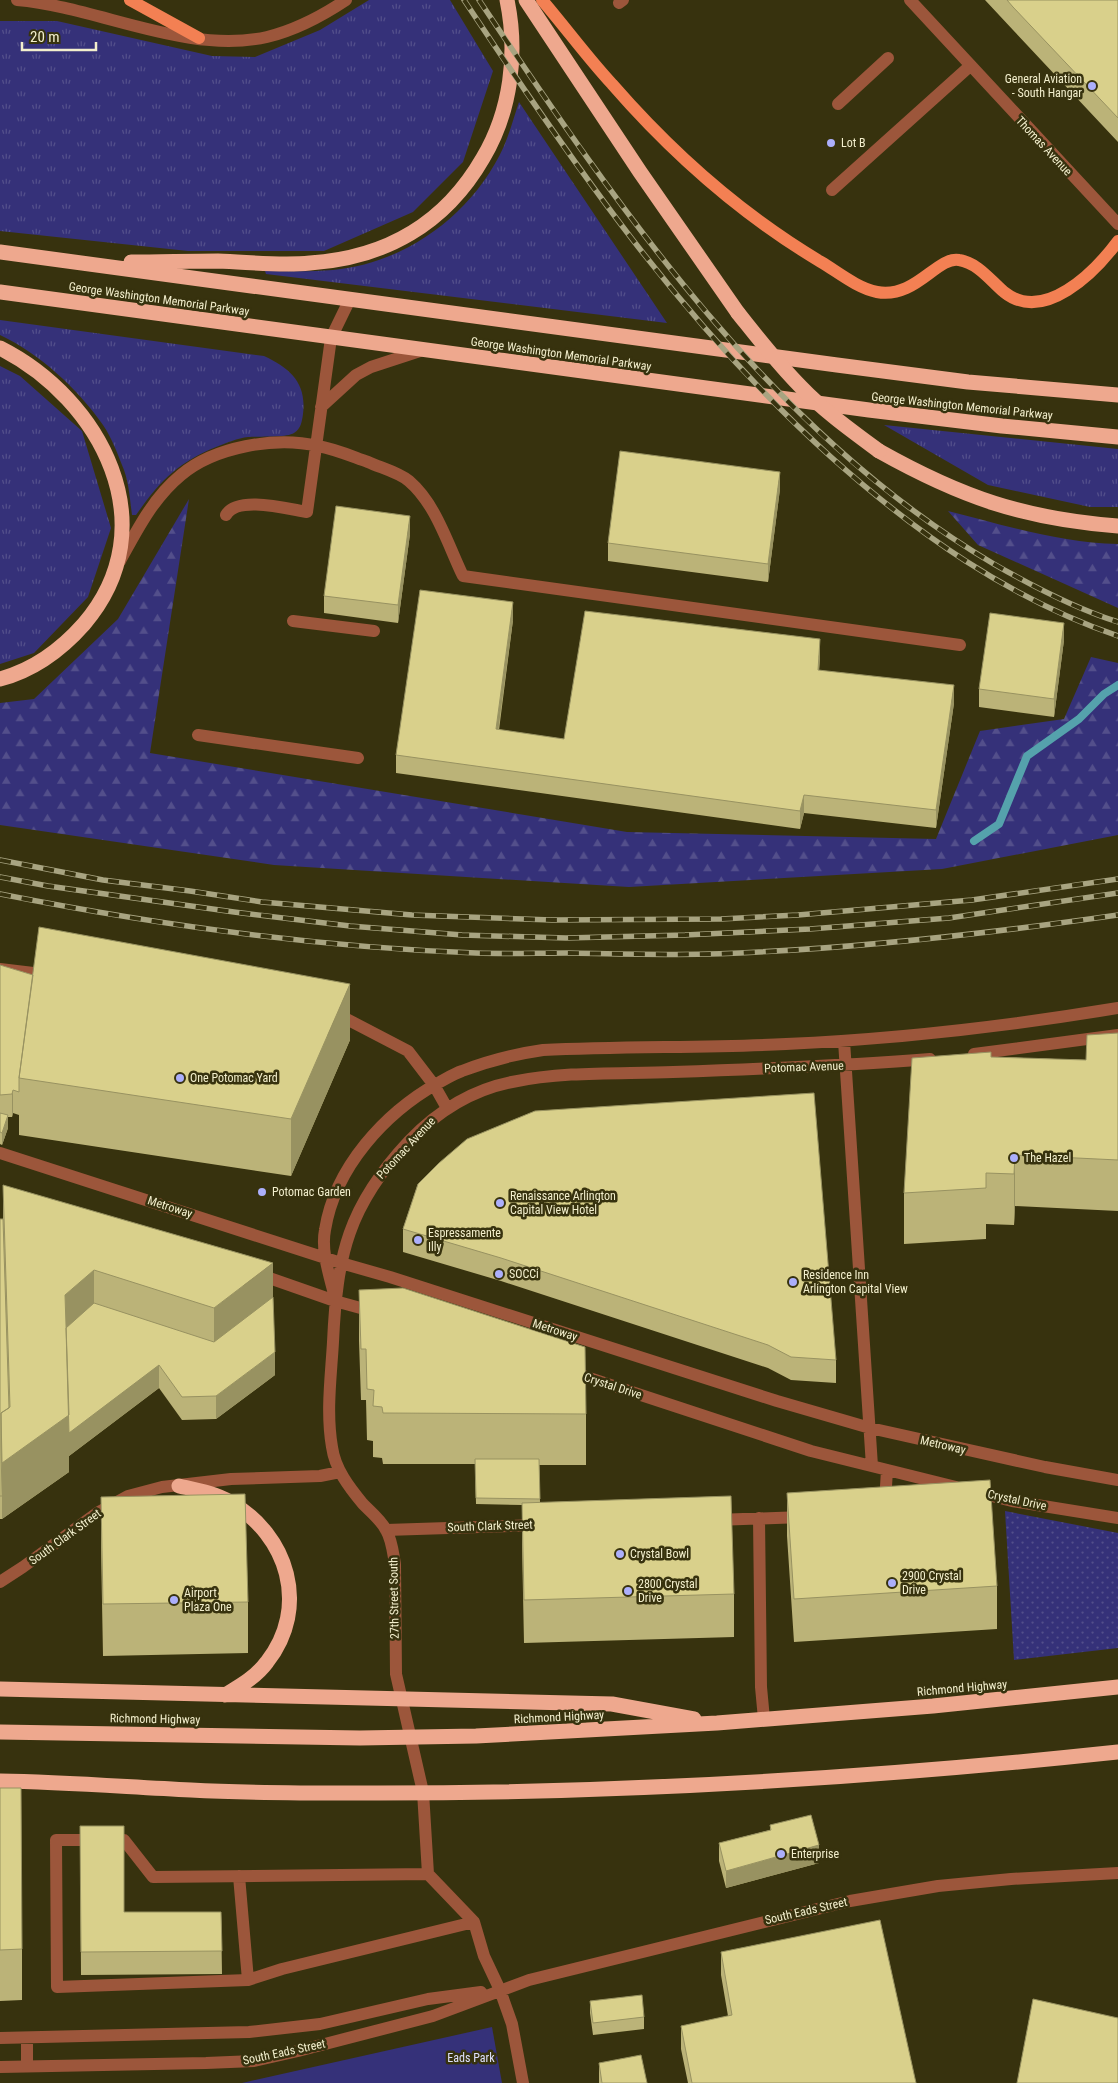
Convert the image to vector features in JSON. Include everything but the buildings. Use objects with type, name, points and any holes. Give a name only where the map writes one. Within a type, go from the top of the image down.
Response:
[{"type":"highway","points":[[77,262],[220,261],[251,264],[309,263],[333,260],[382,249],[422,227],[440,212],[475,172],[500,125],[507,101],[510,74],[511,30],[507,0]]},
{"type":"highway","points":[[526,0],[629,156],[738,313],[801,388],[845,426],[879,451],[931,480],[1000,506],[1070,522],[1118,526]]},
{"type":"highway","name":"George Washington Memorial Parkway","points":[[0,252],[968,382],[1118,396]]},
{"type":"highway","name":"George Washington Memorial Parkway","points":[[0,292],[869,410],[1002,426],[1118,436]]},
{"type":"highway","points":[[0,348],[60,390],[79,409],[108,456],[116,480],[122,524],[116,568],[106,592],[93,614],[62,647],[41,663],[16,675],[0,679]]},
{"type":"highway","points":[[179,1486],[215,1495],[244,1511],[270,1536],[284,1563],[288,1578],[289,1609],[274,1652],[256,1674],[225,1695]]},
{"type":"highway","name":"Richmond Highway","points":[[0,1732],[360,1738],[485,1736],[717,1723],[933,1706],[1118,1687]]},
{"type":"highway","points":[[0,1689],[612,1704],[717,1723]]},
{"type":"highway","points":[[0,1781],[195,1790],[352,1793],[605,1789],[742,1783],[1002,1764],[1118,1752]]},
{"type":"main road","points":[[130,0],[198,38]]},
{"type":"main road","points":[[542,0],[613,86],[699,172],[744,210],[787,241],[868,289],[886,292],[902,290],[916,284],[942,264],[955,259],[974,265],[1004,292],[1018,301],[1039,302],[1070,289],[1097,265],[1118,241]]},
{"type":"street","points":[[17,0],[52,5],[198,38],[231,40],[266,37],[299,26],[346,0]]},
{"type":"street","name":"Thomas Avenue","points":[[910,0],[1118,224]]},
{"type":"street","points":[[838,104],[888,58]]},
{"type":"street","points":[[832,190],[970,66]]},
{"type":"street","points":[[226,515],[229,510],[244,504],[307,512],[331,338],[350,299]]},
{"type":"street","points":[[321,407],[356,375],[372,367],[423,350]]},
{"type":"street","points":[[116,568],[156,500],[182,474],[196,464],[212,456],[248,446],[264,444],[316,445],[390,471],[408,481],[422,496],[433,513],[463,576],[960,645]]},
{"type":"street","points":[[293,621],[374,631]]},
{"type":"street","points":[[198,735],[358,758]]},
{"type":"street","points":[[0,969],[59,976]]},
{"type":"street","name":"Potomac Avenue","points":[[335,1301],[326,1258],[324,1230],[343,1178],[358,1154],[392,1114],[413,1097],[460,1071],[516,1054],[543,1050],[844,1041],[1028,1022],[1118,1008]]},
{"type":"street","points":[[324,1011],[334,1012],[408,1051],[434,1086],[446,1108]]},
{"type":"street","points":[[965,1055],[1118,1035]]},
{"type":"street","points":[[844,1041],[872,1466]]},
{"type":"street","name":"Potomac Avenue","points":[[335,1301],[341,1263],[357,1213],[368,1190],[400,1150],[446,1108],[486,1089],[511,1082],[566,1075],[845,1066],[946,1057]]},
{"type":"street","name":"Metroway","points":[[0,1153],[777,1401],[870,1428],[974,1452],[1118,1480]]},
{"type":"street","points":[[247,1271],[383,1315]]},
{"type":"street","name":"27th Street South","points":[[335,1301],[329,1388],[329,1428],[334,1459],[352,1490],[386,1530],[392,1546],[395,1564],[396,1674],[423,1792],[428,1874]]},
{"type":"street","name":"Crystal Drive","points":[[557,1368],[803,1448],[1012,1501],[1118,1518]]},
{"type":"street","points":[[874,1514],[881,1510],[886,1503],[888,1470]]},
{"type":"street","name":"South Clark Street","points":[[0,1582],[112,1504],[146,1490],[230,1479],[320,1476],[340,1472]]},
{"type":"street","points":[[700,1520],[818,1516]]},
{"type":"street","points":[[759,1518],[764,1719]]},
{"type":"street","name":"South Clark Street","points":[[386,1530],[550,1524]]},
{"type":"street","points":[[474,1922],[282,1969],[248,1980],[57,1987],[56,1840],[124,1840],[153,1877],[428,1874],[474,1922],[484,1956],[500,1990],[512,2024],[523,2083]]},
{"type":"street","name":"South Eads Street","points":[[0,2067],[206,2063],[254,2060],[298,2051],[433,2016],[529,1980],[850,1901],[938,1886],[1011,1879],[1118,1873]]},
{"type":"street","points":[[239,1876],[248,1980]]},
{"type":"street","name":"South Eads Street","points":[[0,2038],[249,2032],[320,2024],[428,1999],[500,1990]]},
{"type":"street","points":[[27,2038],[27,2066]]},
{"type":"green space","points":[[369,0],[450,0],[493,71],[463,162],[413,212],[324,251],[188,251],[0,231],[0,21],[57,21],[212,56],[255,57],[320,30]]},
{"type":"green space","points":[[519,102],[667,323],[266,274],[265,271],[325,271],[360,265],[387,257],[412,245],[435,230],[456,213],[475,193],[491,170],[504,146]]},
{"type":"green space","points":[[0,320],[264,356],[289,371],[299,385],[304,403],[301,425],[290,435],[244,438],[228,442],[202,453],[170,474],[153,492],[136,515],[132,515],[124,470],[103,425],[82,398],[44,362],[0,335]]},
{"type":"green space","points":[[0,366],[20,376],[82,431],[111,528],[88,597],[34,653],[0,664]]},
{"type":"green space","points":[[884,425],[1118,449],[1118,507],[1090,507],[988,485]]},
{"type":"green space","points":[[189,499],[150,753],[627,832],[936,839],[980,731],[1064,719],[1091,657],[1118,663],[1118,835],[942,869],[629,887],[274,865],[0,825],[0,703],[34,699],[118,619]]},
{"type":"green space","points":[[948,511],[1053,537],[1118,544],[1118,608],[978,545]]},
{"type":"green space","points":[[1005,1511],[1118,1533],[1118,1648],[1014,1660]]},
{"type":"green space","name":"Eads Park","points":[[492,2027],[502,2083],[242,2083]]},
{"type":"waterway","points":[[974,841],[999,824],[1027,756],[1079,719],[1104,694],[1118,685]]},
{"type":"railway","points":[[464,0],[589,182],[633,240],[679,298],[777,406],[863,485],[897,512],[966,561],[1040,603],[1078,621],[1118,636]]},
{"type":"railway","points":[[479,0],[587,158],[645,236],[706,312],[771,384],[840,451],[914,511],[994,564],[1024,581],[1070,604],[1118,622]]},
{"type":"railway","points":[[0,860],[103,880],[262,902],[412,915],[552,920],[721,919],[798,915],[972,900],[1118,879]]},
{"type":"railway","points":[[0,877],[48,886],[350,926],[462,935],[566,938],[810,929],[949,918],[1118,893]]},
{"type":"railway","points":[[0,894],[177,925],[237,933],[356,946],[487,953],[687,954],[804,949],[939,938],[1118,915]]},
{"type":"place","name":"General Aviation - South Hangar","points":[[1092,86]]},
{"type":"place","name":"Lot B","points":[[831,143]]},
{"type":"place","name":"One Potomac Yard","points":[[180,1078]]},
{"type":"place","name":"The Hazel","points":[[1014,1158]]},
{"type":"place","name":"Potomac Garden","points":[[262,1192]]},
{"type":"place","name":"Renaissance Arlington Capital View Hotel","points":[[500,1203]]},
{"type":"place","name":"Espressamente Illy","points":[[418,1240]]},
{"type":"place","name":"SOCCi","points":[[499,1274]]},
{"type":"place","name":"Residence Inn Arlington Capital View","points":[[793,1282]]},
{"type":"place","name":"Crystal Bowl","points":[[620,1554]]},
{"type":"place","name":"2900 Crystal Drive","points":[[892,1583]]},
{"type":"place","name":"2800 Crystal Drive","points":[[628,1591]]},
{"type":"place","name":"Airport Plaza One","points":[[174,1600]]},
{"type":"place","name":"Enterprise","points":[[781,1854]]}]
